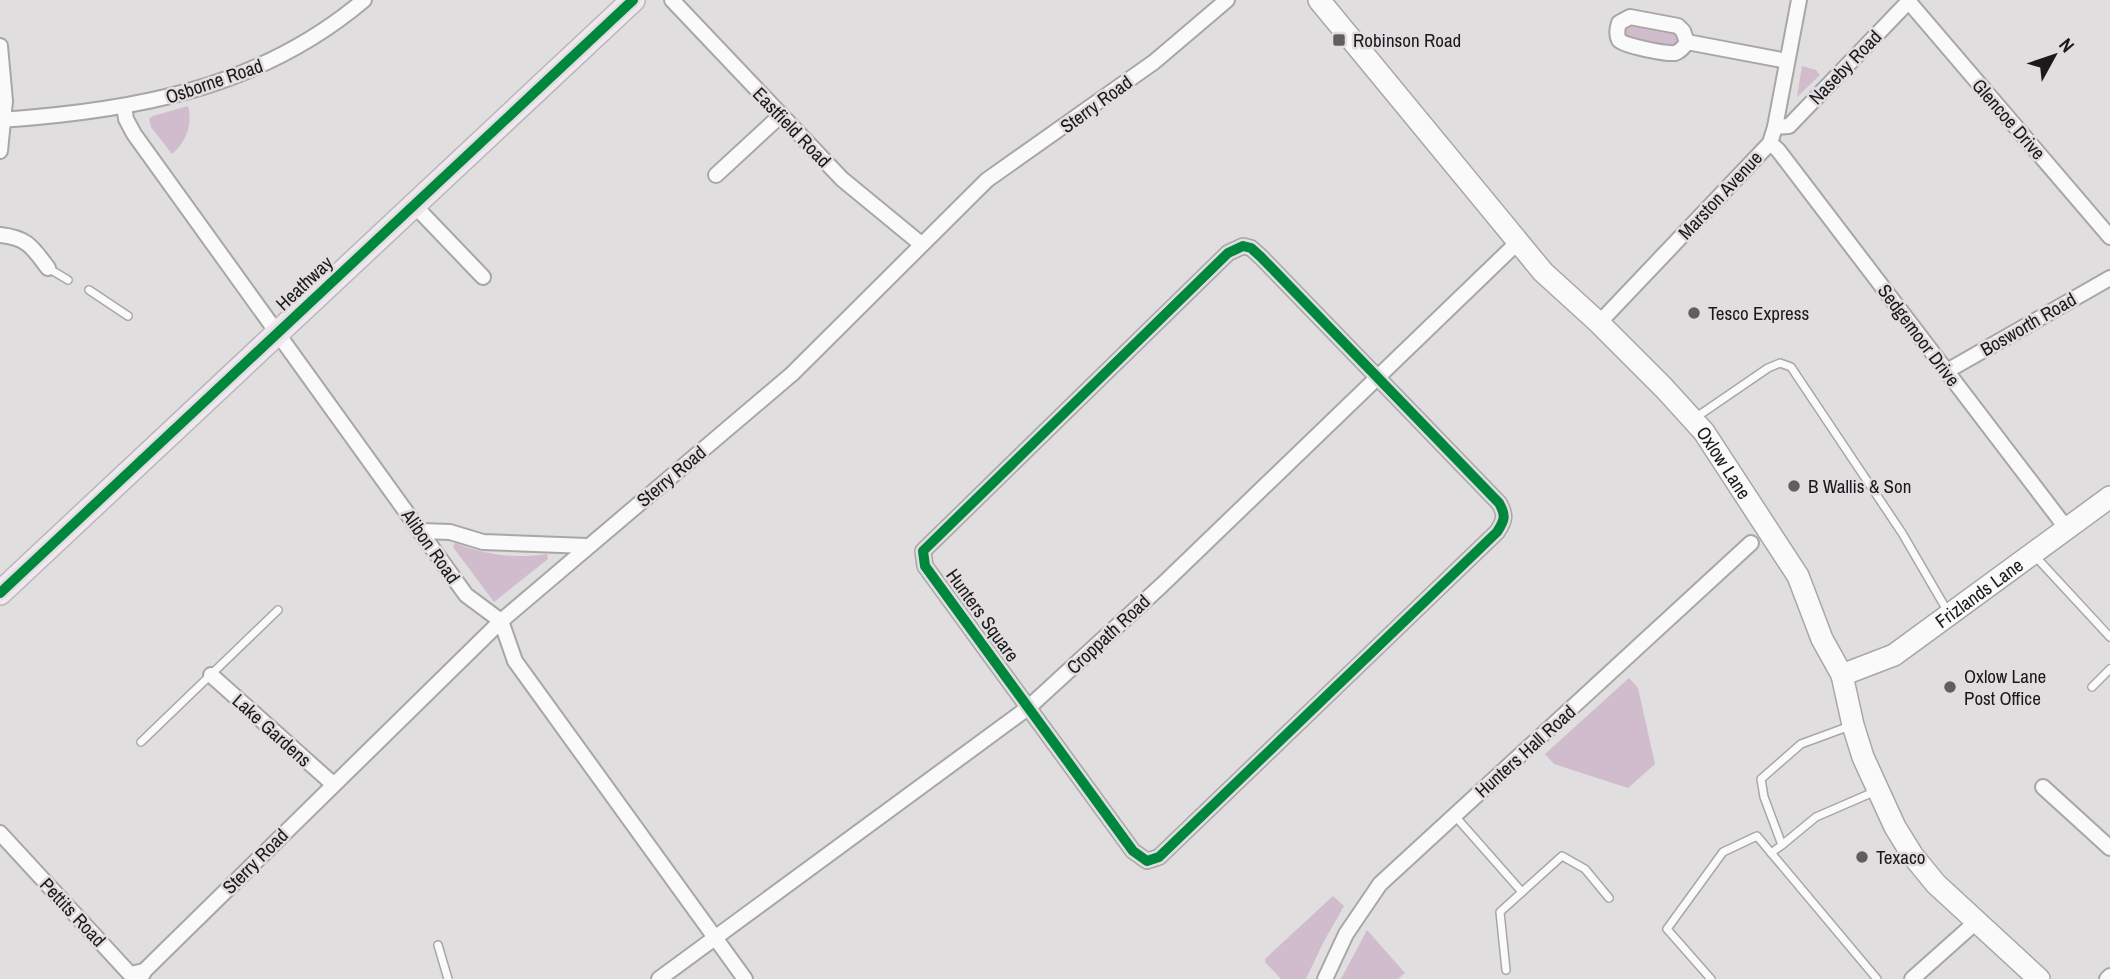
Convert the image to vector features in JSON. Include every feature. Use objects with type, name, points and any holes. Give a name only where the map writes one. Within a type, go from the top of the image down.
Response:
[{"type":"main road","name":"Heathway","points":[[0,593],[633,0]]},
{"type":"street","name":"Osborne Road","points":[[2,120],[124,106],[177,96],[229,79],[271,61],[311,39],[364,0]]},
{"type":"street","name":"Eastfield Road","points":[[672,0],[842,179],[921,244]]},
{"type":"street","name":"Sterry Road","points":[[141,976],[501,621],[792,374],[987,180],[1154,62],[1227,0]]},
{"type":"street","name":"Oxlow Lane","points":[[1319,0],[1543,272],[1599,323],[1693,419],[1776,539],[1798,576],[1822,639],[1842,675],[1853,725],[1877,790],[1895,827],[1913,856],[1936,884],[2039,979]]},
{"type":"street","name":"Marston Avenue","points":[[1599,323],[1770,143],[1799,0]]},
{"type":"street","name":"Naseby Road","points":[[1775,127],[1789,126],[1910,1]]},
{"type":"street","name":"Glencoe Drive","points":[[1910,1],[2110,237]]},
{"type":"street","points":[[1687,42],[1787,61]]},
{"type":"street","points":[[0,46],[4,84],[0,151]]},
{"type":"street","name":"Alibon Road","points":[[124,106],[126,119],[134,134],[466,595],[501,621]]},
{"type":"street","points":[[716,175],[780,116]]},
{"type":"street","name":"Sedgemoor Drive","points":[[1770,143],[2067,529]]},
{"type":"street","points":[[414,205],[483,277]]},
{"type":"street","points":[[0,235],[17,237],[27,242],[48,268]]},
{"type":"street","name":"Croppath Road","points":[[659,979],[1029,707],[1162,585],[1518,242]]},
{"type":"street","name":"Hunters Square","points":[[1242,246],[1251,248],[1376,377],[1499,503],[1505,513],[1504,522],[1159,857],[1147,861],[1133,851],[925,566],[923,551],[1228,253],[1242,246]]},
{"type":"street","name":"Bosworth Road","points":[[1947,371],[2110,278]]},
{"type":"street","name":"Frizlands Lane","points":[[1842,675],[1894,655],[2110,497]]},
{"type":"street","points":[[421,531],[450,532],[483,542],[587,546]]},
{"type":"street","name":"Hunters Hall Road","points":[[1325,979],[1346,933],[1380,884],[1751,543]]},
{"type":"street","points":[[501,621],[516,661],[745,979]]},
{"type":"street","name":"Lake Gardens","points":[[211,675],[333,784]]},
{"type":"street","points":[[2043,788],[2110,848]]},
{"type":"street","name":"Pettits Road","points":[[0,833],[130,974],[141,976]]},
{"type":"street","points":[[1912,979],[1976,922]]},
{"type":"lane","points":[[48,268],[68,280]]},
{"type":"lane","points":[[89,290],[128,316]]},
{"type":"lane","points":[[1693,419],[1768,368],[1780,363],[1791,368],[1902,533],[1950,615]]},
{"type":"lane","points":[[2034,554],[2110,637]]},
{"type":"lane","points":[[141,742],[278,610]]},
{"type":"lane","points":[[2092,687],[2110,669]]},
{"type":"lane","points":[[1782,845],[1760,779],[1801,744],[1853,725]]},
{"type":"lane","points":[[1771,853],[1816,817],[1877,790]]},
{"type":"lane","points":[[1455,816],[1522,892]]},
{"type":"lane","points":[[1711,979],[1667,929],[1723,852],[1757,836],[1877,979]]},
{"type":"lane","points":[[1506,970],[1500,912],[1562,856],[1585,869],[1609,898]]},
{"type":"lane","points":[[438,945],[448,979]]},
{"type":"shaded area","points":[[1629,24],[1674,33],[1679,39],[1671,47],[1628,38],[1623,33],[1624,27]]},
{"type":"shaded area","points":[[1802,66],[1816,70],[1820,75],[1797,97]]},
{"type":"shaded area","points":[[188,106],[190,119],[187,132],[172,154],[151,127],[149,119]]},
{"type":"shaded area","points":[[455,543],[501,555],[547,554],[548,559],[494,602],[453,547]]},
{"type":"shaded area","points":[[1629,678],[1638,688],[1655,764],[1628,788],[1554,764],[1545,754]]},
{"type":"shaded area","points":[[1333,896],[1344,906],[1306,979],[1281,979],[1265,959]]},
{"type":"shaded area","points":[[1367,930],[1405,973],[1398,979],[1341,979]]},
{"type":"cycle path","points":[[0,593],[633,0]]},
{"type":"cycle path","points":[[1243,246],[1251,248],[1261,257],[1499,503],[1504,518],[1497,532],[1159,857],[1147,861],[1133,851],[925,566],[923,551],[1228,253],[1243,246]]},
{"type":"place","name":"Robinson Road","points":[[1339,40]]},
{"type":"place","name":"Tesco Express","points":[[1694,313]]},
{"type":"place","name":"B Wallis & Son","points":[[1794,486]]},
{"type":"place","name":"Oxlow Lane Post Office","points":[[1950,687]]},
{"type":"place","name":"Texaco","points":[[1862,857]]}]
